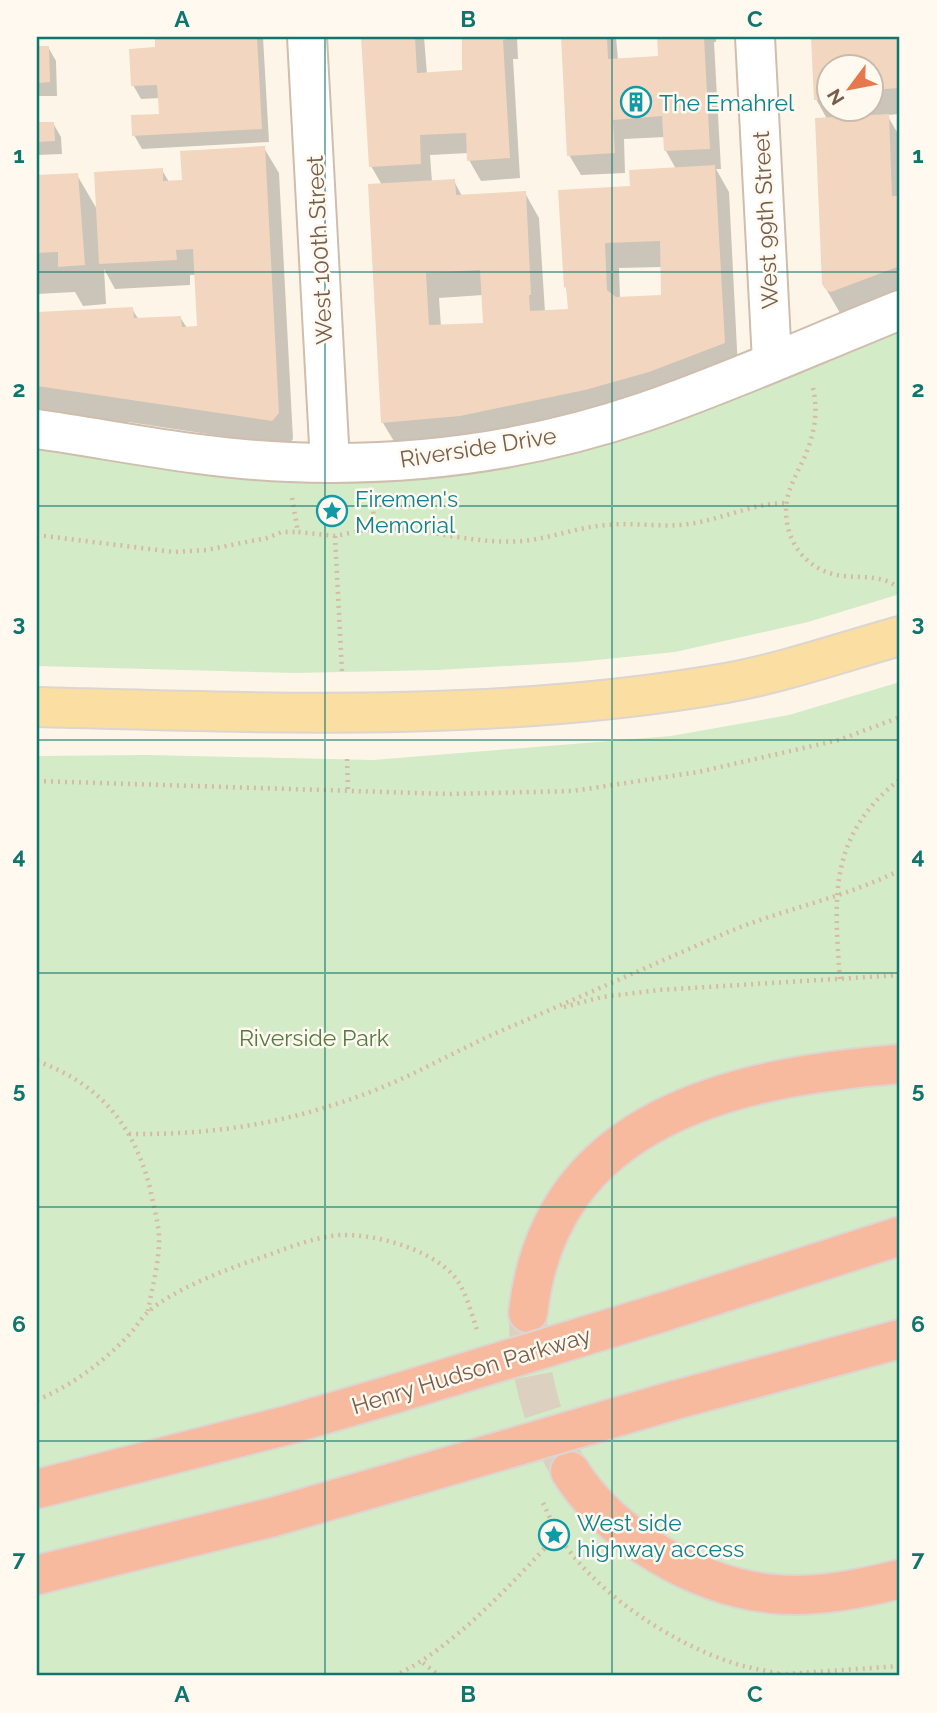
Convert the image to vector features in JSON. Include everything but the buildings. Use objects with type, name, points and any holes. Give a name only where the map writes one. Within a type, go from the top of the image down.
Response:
[{"type":"highway","points":[[528,1313],[531,1289],[553,1225],[570,1196],[593,1168],[618,1146],[646,1127],[679,1110],[743,1087],[816,1072],[900,1064]]},
{"type":"highway","name":"Henry Hudson Parkway","points":[[37,1489],[288,1425],[394,1394],[900,1236]]},
{"type":"highway","points":[[37,1575],[273,1517],[675,1400],[900,1339]]},
{"type":"highway","points":[[570,1471],[598,1506],[621,1527],[680,1566],[711,1579],[774,1594],[839,1591],[900,1579]]},
{"type":"main road","points":[[37,707],[344,713],[559,704],[675,691],[776,673],[900,636]]},
{"type":"street","name":"West 100th Street","points":[[307,37],[330,463]]},
{"type":"street","name":"West 99th Street","points":[[755,37],[772,361]]},
{"type":"street","name":"Riverside Drive","points":[[37,429],[266,461],[330,463],[415,460],[513,446],[644,412],[900,310]]},
{"type":"path","points":[[811,379],[815,392],[816,418],[807,451],[791,485],[787,503],[789,533],[810,564],[821,570],[844,576],[878,578],[894,583],[900,589]]},
{"type":"path","points":[[37,535],[174,552],[217,548],[267,538],[282,532],[335,536],[374,528],[395,528],[480,542],[522,541],[540,539],[581,527],[609,524],[687,525],[771,503],[787,503]]},
{"type":"path","points":[[373,505],[374,528]]},
{"type":"path","points":[[293,506],[298,532]]},
{"type":"path","points":[[335,536],[342,672]]},
{"type":"path","points":[[37,781],[449,794],[573,791],[698,772],[839,740],[900,717]]},
{"type":"path","points":[[347,759],[348,790]]},
{"type":"path","points":[[839,979],[836,929],[839,868],[854,828],[887,789],[900,779]]},
{"type":"path","points":[[129,1134],[218,1131],[317,1111],[380,1088],[516,1024],[730,931],[837,895],[900,870]]},
{"type":"path","points":[[549,1011],[602,997],[659,990],[900,975]]},
{"type":"path","points":[[37,1061],[68,1074],[88,1087],[118,1116],[139,1154],[159,1237],[148,1312]]},
{"type":"path","points":[[37,1400],[63,1387],[100,1362],[134,1330],[148,1312],[179,1293],[231,1268],[315,1240],[341,1236],[361,1237],[405,1246],[442,1265],[455,1278],[466,1298],[477,1331]]},
{"type":"path","points":[[537,1492],[558,1534],[607,1590],[648,1622],[714,1656],[780,1674]]},
{"type":"path","points":[[394,1676],[423,1662],[460,1632],[558,1534]]},
{"type":"path","points":[[423,1662],[440,1676]]},
{"type":"path","points":[[758,1676],[900,1666]]},
{"type":"green space","points":[[900,327],[900,594],[808,622],[675,652],[577,662],[437,670],[295,673],[37,666],[37,440],[278,482],[354,481]]},
{"type":"green space","name":"Riverside Park","points":[[900,682],[900,1676],[37,1676],[37,756],[147,755],[373,760],[671,736],[789,715]]},
{"type":"tunnel","points":[[528,1319],[530,1357],[538,1395],[550,1431],[567,1465]]},
{"type":"place","name":"The Emahrel","points":[[636,102]]},
{"type":"place","name":"Firemen's Memorial","points":[[332,511]]},
{"type":"place","name":"West side highway access","points":[[554,1535]]}]
